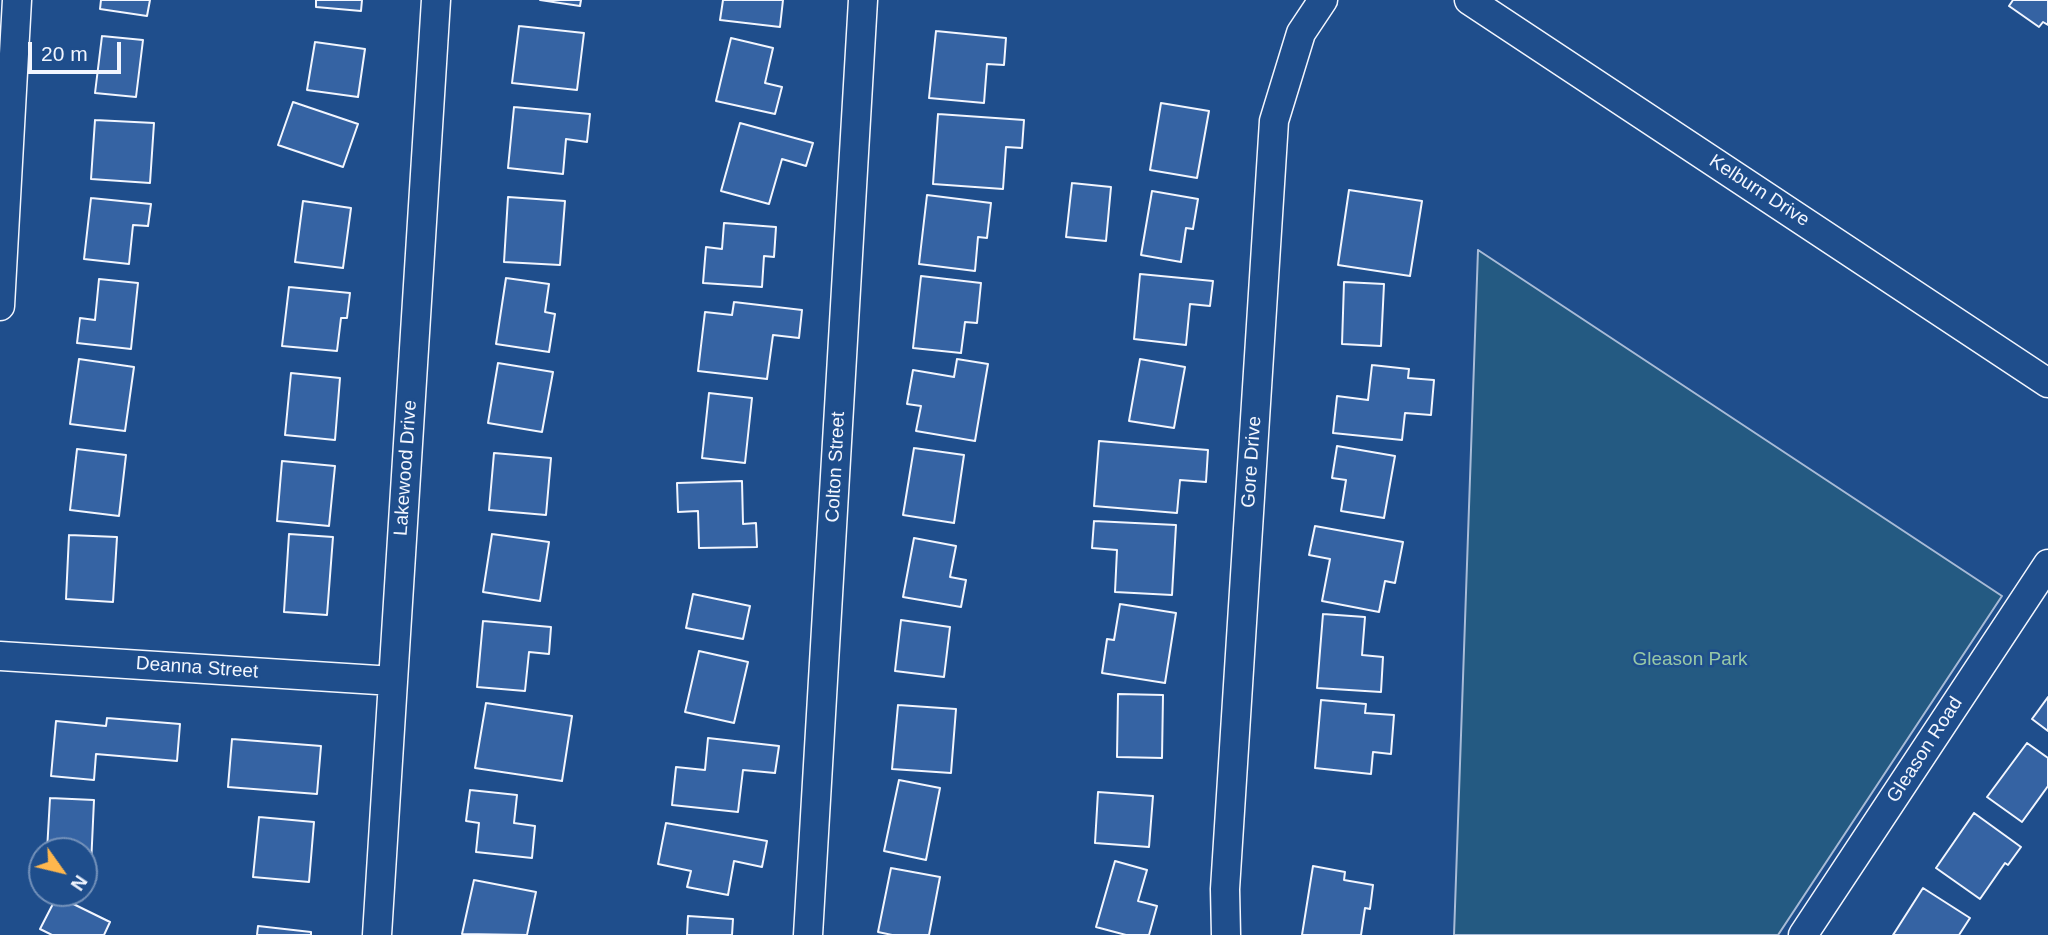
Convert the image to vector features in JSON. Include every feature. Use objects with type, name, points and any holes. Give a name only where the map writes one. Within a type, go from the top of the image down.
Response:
[{"type":"street","points":[[0,306],[17,0]]},
{"type":"street","name":"Lakewood Drive","points":[[377,935],[436,0]]},
{"type":"street","name":"Colton Street","points":[[808,935],[863,0]]},
{"type":"street","name":"Gore Drive","points":[[1226,935],[1225,889],[1275,121],[1301,33],[1323,0]]},
{"type":"street","name":"Kelburn Drive","points":[[1469,0],[2048,383]]},
{"type":"street","name":"Gleason Road","points":[[1803,935],[2048,564]]},
{"type":"street","name":"Deanna Street","points":[[0,656],[393,681]]},
{"type":"green space","name":"Gleason Park","points":[[1478,250],[2002,596],[1778,935],[1454,935]]},
{"type":"building","points":[[101,0],[150,0],[147,16],[100,9]]},
{"type":"building","points":[[316,0],[362,0],[361,11],[316,7]]},
{"type":"building","points":[[540,0],[581,0],[580,6]]},
{"type":"building","points":[[723,0],[783,0],[780,27],[720,20]]},
{"type":"building","points":[[2013,0],[2048,0],[2048,25],[2043,22],[2039,27],[2009,6]]},
{"type":"building","points":[[519,26],[584,33],[577,90],[512,83]]},
{"type":"building","points":[[936,31],[1006,38],[1004,65],[987,64],[984,103],[929,98]]},
{"type":"building","points":[[102,36],[143,40],[136,97],[95,93]]},
{"type":"building","points":[[731,38],[773,48],[765,83],[782,87],[775,114],[716,101]]},
{"type":"building","points":[[315,42],[365,49],[358,97],[307,90]]},
{"type":"building","points":[[293,102],[358,124],[343,167],[278,145]]},
{"type":"building","points":[[1161,103],[1209,111],[1197,178],[1150,170]]},
{"type":"building","points":[[514,107],[590,114],[587,142],[566,139],[563,174],[508,168]]},
{"type":"building","points":[[938,114],[1024,120],[1022,148],[1006,147],[1003,189],[933,184]]},
{"type":"building","points":[[95,120],[154,123],[150,183],[91,179]]},
{"type":"building","points":[[740,123],[813,143],[806,166],[782,159],[769,204],[721,191]]},
{"type":"building","points":[[1072,183],[1111,187],[1106,241],[1066,237]]},
{"type":"building","points":[[1349,190],[1422,201],[1410,276],[1338,265]]},
{"type":"building","points":[[1152,191],[1198,199],[1193,229],[1186,228],[1181,262],[1141,255]]},
{"type":"building","points":[[927,195],[991,203],[987,238],[978,237],[975,271],[919,264]]},
{"type":"building","points":[[508,197],[565,201],[560,265],[504,262]]},
{"type":"building","points":[[91,198],[151,204],[148,226],[133,225],[129,264],[84,259]]},
{"type":"building","points":[[303,201],[351,208],[343,268],[295,262]]},
{"type":"building","points":[[724,223],[776,227],[774,257],[764,256],[762,287],[703,283],[706,247],[722,249]]},
{"type":"building","points":[[1140,274],[1213,281],[1210,306],[1190,304],[1186,345],[1134,339]]},
{"type":"building","points":[[921,276],[981,283],[977,323],[965,322],[961,353],[913,348]]},
{"type":"building","points":[[506,278],[549,284],[545,312],[555,314],[549,352],[496,344]]},
{"type":"building","points":[[99,279],[138,283],[131,349],[77,343],[80,318],[95,320]]},
{"type":"building","points":[[1344,282],[1384,284],[1381,346],[1342,344]]},
{"type":"building","points":[[289,287],[350,293],[347,318],[341,318],[337,351],[282,346]]},
{"type":"building","points":[[734,302],[802,310],[799,338],[773,335],[767,379],[698,371],[705,312],[732,315]]},
{"type":"building","points":[[79,359],[134,367],[125,431],[70,424]]},
{"type":"building","points":[[957,359],[988,364],[975,441],[916,431],[921,406],[907,404],[913,370],[954,377]]},
{"type":"building","points":[[1140,359],[1185,367],[1174,428],[1129,421]]},
{"type":"building","points":[[498,363],[553,372],[542,432],[488,423]]},
{"type":"building","points":[[1372,365],[1409,369],[1408,378],[1434,380],[1431,415],[1405,413],[1402,440],[1333,433],[1337,396],[1368,400]]},
{"type":"building","points":[[291,373],[340,378],[335,440],[285,435]]},
{"type":"building","points":[[709,393],[752,398],[745,463],[702,458]]},
{"type":"building","points":[[1099,441],[1208,450],[1206,482],[1180,480],[1177,513],[1094,506]]},
{"type":"building","points":[[1337,446],[1395,456],[1384,518],[1341,511],[1346,480],[1332,478]]},
{"type":"building","points":[[914,448],[964,455],[954,523],[903,515]]},
{"type":"building","points":[[77,449],[126,455],[119,516],[70,510]]},
{"type":"building","points":[[494,453],[551,458],[546,515],[489,510]]},
{"type":"building","points":[[282,461],[335,466],[329,526],[277,521]]},
{"type":"building","points":[[742,481],[743,524],[756,523],[757,547],[699,548],[698,511],[678,512],[677,483]]},
{"type":"building","points":[[1094,521],[1176,525],[1172,595],[1115,592],[1117,550],[1092,548]]},
{"type":"building","points":[[1315,526],[1403,542],[1395,583],[1385,581],[1379,612],[1322,601],[1330,559],[1309,555]]},
{"type":"building","points":[[289,534],[333,537],[327,615],[284,612]]},
{"type":"building","points":[[492,534],[549,542],[540,601],[483,592]]},
{"type":"building","points":[[69,535],[117,537],[113,602],[66,599]]},
{"type":"building","points":[[914,538],[956,546],[950,577],[966,580],[961,607],[903,597]]},
{"type":"building","points":[[693,594],[750,606],[743,639],[686,628]]},
{"type":"building","points":[[1120,604],[1176,613],[1165,683],[1102,673],[1107,639],[1114,640]]},
{"type":"building","points":[[1323,614],[1365,617],[1362,655],[1383,657],[1381,692],[1317,688]]},
{"type":"building","points":[[901,620],[950,627],[944,677],[895,671]]},
{"type":"building","points":[[483,621],[551,627],[549,654],[529,652],[525,691],[477,687]]},
{"type":"building","points":[[699,651],[748,662],[734,723],[685,712]]},
{"type":"building","points":[[1118,694],[1163,695],[1162,758],[1117,757]]},
{"type":"building","points":[[2048,697],[2048,731],[2032,719]]},
{"type":"building","points":[[1321,700],[1366,704],[1365,713],[1394,715],[1391,754],[1373,752],[1371,774],[1315,768]]},
{"type":"building","points":[[486,703],[572,716],[562,781],[475,768]]},
{"type":"building","points":[[898,705],[956,709],[951,773],[892,769]]},
{"type":"building","points":[[107,718],[180,724],[177,761],[96,754],[94,780],[51,776],[56,721],[106,726]]},
{"type":"building","points":[[708,738],[779,746],[775,773],[743,770],[738,812],[672,805],[676,767],[705,770]]},
{"type":"building","points":[[232,739],[321,746],[317,794],[228,787]]},
{"type":"building","points":[[2027,743],[2048,758],[2048,786],[2022,822],[1987,797]]},
{"type":"building","points":[[899,780],[940,788],[926,860],[884,851]]},
{"type":"building","points":[[470,790],[517,795],[514,823],[535,826],[532,858],[476,852],[479,823],[466,821]]},
{"type":"building","points":[[1098,792],[1153,796],[1149,847],[1095,843]]},
{"type":"building","points":[[50,798],[94,800],[92,837],[48,837]]},
{"type":"building","points":[[1974,813],[2021,847],[2008,865],[2005,863],[1980,899],[1936,868]]},
{"type":"building","points":[[259,817],[314,822],[309,882],[253,877]]},
{"type":"building","points":[[666,823],[767,841],[762,867],[734,861],[728,895],[687,887],[691,871],[658,864]]},
{"type":"building","points":[[1115,861],[1147,870],[1138,901],[1157,906],[1149,935],[1126,935],[1096,927]]},
{"type":"building","points":[[1313,866],[1345,872],[1344,880],[1373,885],[1370,909],[1365,908],[1361,935],[1302,935]]},
{"type":"building","points":[[891,868],[940,877],[929,935],[892,935],[878,932]]},
{"type":"building","points":[[474,880],[536,892],[527,935],[462,934]]},
{"type":"building","points":[[1923,888],[1970,918],[1959,935],[1893,935]]},
{"type":"building","points":[[51,907],[79,907],[110,922],[104,935],[52,935],[40,929]]},
{"type":"building","points":[[688,916],[733,919],[732,935],[687,935]]},
{"type":"building","points":[[258,926],[311,932],[311,935],[257,935]]}]
